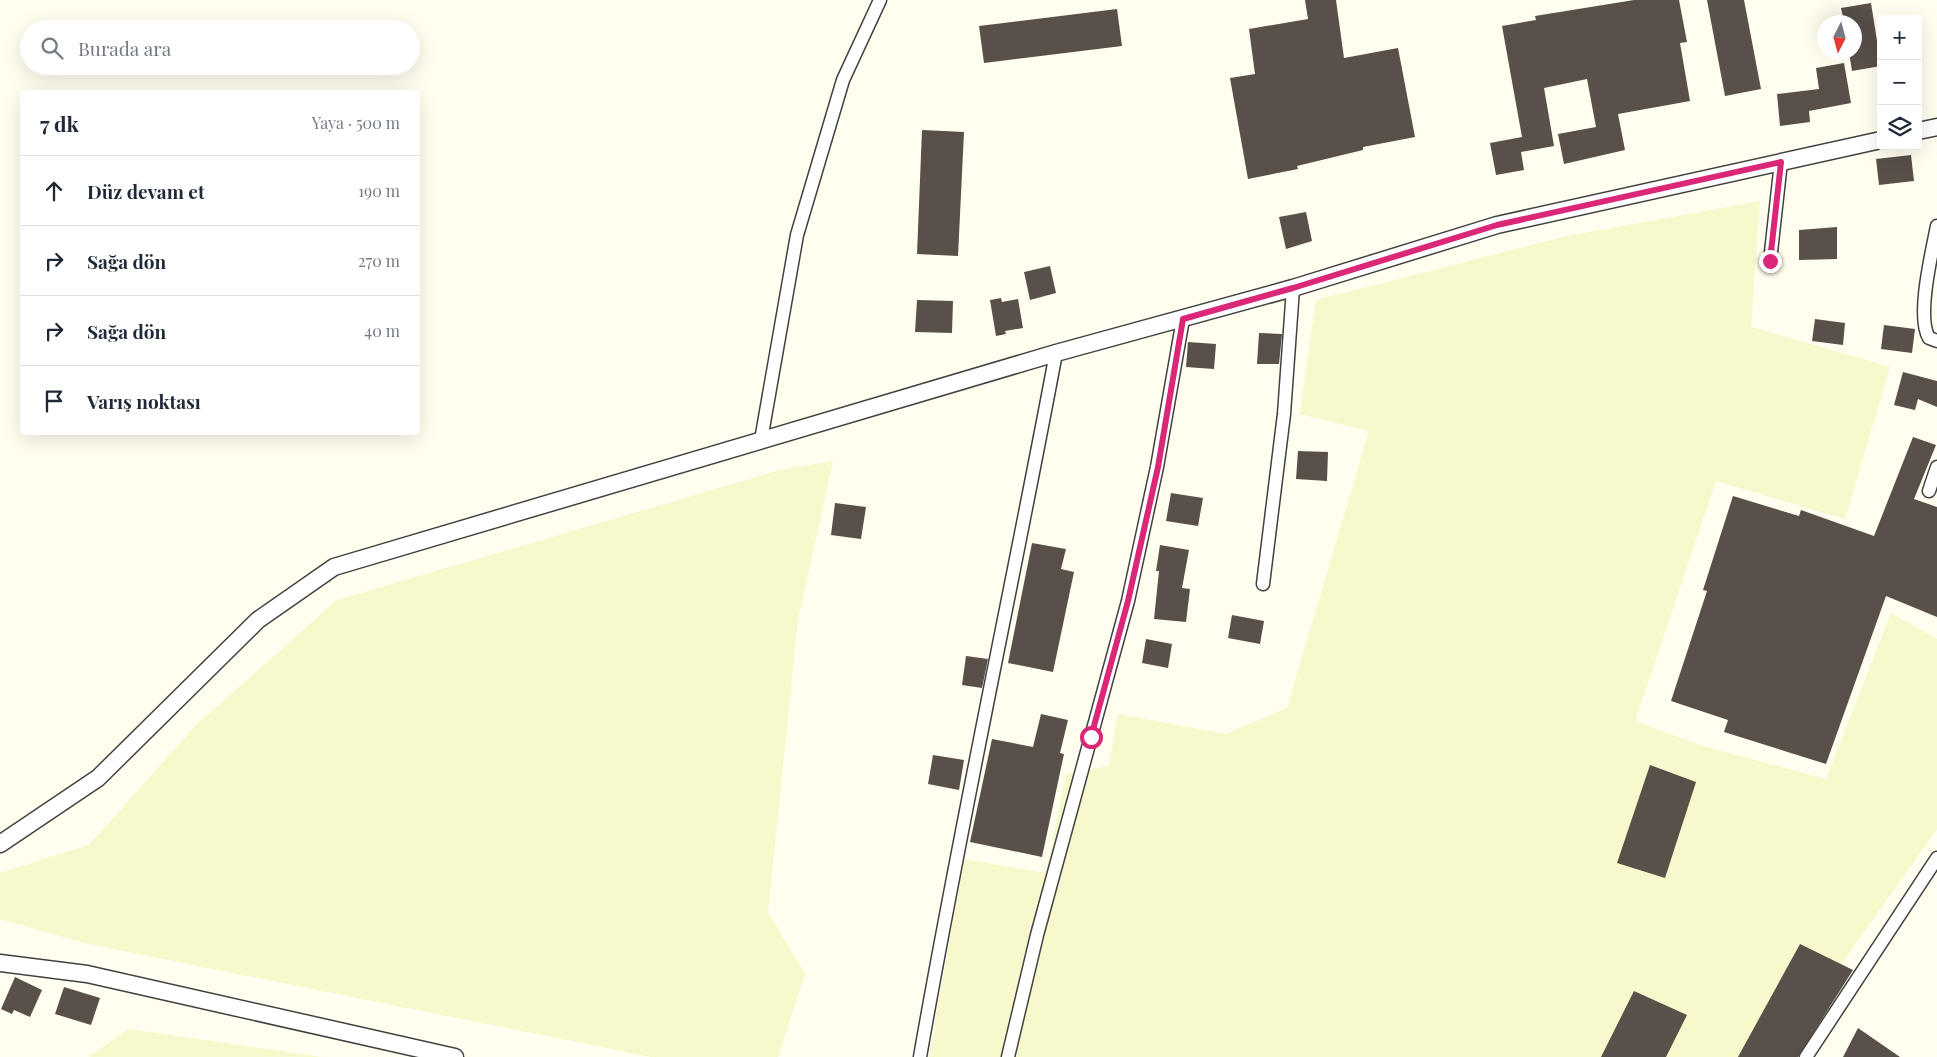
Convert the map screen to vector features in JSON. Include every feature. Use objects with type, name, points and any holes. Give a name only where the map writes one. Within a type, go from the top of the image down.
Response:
[{"type":"street","points":[[761,440],[797,235],[843,80],[880,0]]},
{"type":"street","points":[[1922,131],[1937,127]]},
{"type":"street","points":[[0,844],[98,778],[258,620],[334,568],[1056,353],[1293,288],[1497,225],[1877,141]]},
{"type":"street","points":[[1770,261],[1781,162]]},
{"type":"street","points":[[1937,226],[1930,261],[1924,331],[1929,338],[1937,340]]},
{"type":"street","points":[[1263,584],[1284,414],[1293,288]]},
{"type":"street","points":[[1008,1057],[1036,935],[1128,601],[1158,467],[1183,319]]},
{"type":"street","points":[[920,1057],[950,885],[1017,560],[1056,353]]},
{"type":"street","points":[[1929,491],[1937,467]]},
{"type":"street","points":[[1806,1057],[1937,858]]},
{"type":"street","points":[[0,963],[87,974],[455,1057]]},
{"type":"green space","points":[[1760,201],[1751,327],[1890,367],[1845,519],[1716,481],[1635,721],[1702,746],[1826,779],[1891,613],[1937,639],[1937,829],[1801,1021],[1778,1057],[929,1057],[964,859],[1046,873],[1066,774],[1109,766],[1118,714],[1226,734],[1287,708],[1369,431],[1300,414],[1316,300],[1567,236]]},
{"type":"green space","points":[[833,461],[798,620],[768,912],[805,974],[778,1057],[651,1057],[88,944],[0,919],[0,873],[89,845],[195,726],[337,600],[784,469]]},
{"type":"green space","points":[[128,1029],[322,1057],[89,1057]]},
{"type":"building","points":[[1305,0],[1336,0],[1344,58],[1398,48],[1415,137],[1363,147],[1363,150],[1297,166],[1298,169],[1248,179],[1230,78],[1255,74],[1249,29],[1308,19]]},
{"type":"building","points":[[1634,0],[1679,0],[1687,42],[1680,43],[1690,101],[1618,114],[1625,150],[1564,164],[1558,134],[1596,127],[1587,79],[1544,88],[1554,146],[1521,152],[1524,170],[1496,175],[1490,143],[1522,137],[1502,26],[1536,20],[1535,16]]},
{"type":"building","points":[[1707,0],[1744,0],[1761,89],[1725,96]]},
{"type":"building","points":[[1871,3],[1877,41],[1877,67],[1852,71],[1850,60],[1862,60],[1862,15],[1842,15],[1841,8]]},
{"type":"building","points":[[1117,9],[1122,46],[984,63],[979,26]]},
{"type":"building","points":[[1844,63],[1851,103],[1809,111],[1810,122],[1780,126],[1777,94],[1819,89],[1816,68]]},
{"type":"building","points":[[922,130],[964,132],[958,256],[917,254]]},
{"type":"building","points":[[1911,155],[1914,181],[1879,185],[1876,159]]},
{"type":"building","points":[[1306,212],[1312,241],[1286,249],[1279,217]]},
{"type":"building","points":[[1837,227],[1837,259],[1799,260],[1799,230]]},
{"type":"building","points":[[1050,266],[1056,293],[1030,300],[1024,272]]},
{"type":"building","points":[[1001,298],[1002,302],[1018,299],[1023,328],[1005,331],[1006,334],[996,336],[990,300]]},
{"type":"building","points":[[917,300],[953,301],[952,333],[915,332]]},
{"type":"building","points":[[1815,319],[1845,323],[1843,345],[1812,341]]},
{"type":"building","points":[[1884,325],[1915,329],[1912,353],[1881,349]]},
{"type":"building","points":[[1259,333],[1282,334],[1279,364],[1257,364]]},
{"type":"building","points":[[1188,342],[1216,344],[1214,369],[1186,367]]},
{"type":"building","points":[[1903,372],[1937,381],[1937,407],[1918,399],[1915,410],[1894,405]]},
{"type":"building","points":[[1913,437],[1936,445],[1914,499],[1937,507],[1937,617],[1886,596],[1826,764],[1724,732],[1728,720],[1671,701],[1707,591],[1703,590],[1733,496],[1799,516],[1801,510],[1874,536]]},
{"type":"building","points":[[1298,451],[1328,452],[1327,481],[1296,479]]},
{"type":"building","points":[[1171,493],[1203,498],[1198,526],[1166,521]]},
{"type":"building","points":[[835,503],[866,507],[861,539],[831,535]]},
{"type":"building","points":[[1032,543],[1066,549],[1061,569],[1074,572],[1053,672],[1008,663]]},
{"type":"building","points":[[1160,545],[1189,550],[1182,588],[1190,589],[1186,622],[1154,619],[1159,571],[1156,571]]},
{"type":"building","points":[[1232,615],[1264,621],[1260,644],[1228,638]]},
{"type":"building","points":[[1146,639],[1172,644],[1168,668],[1142,663]]},
{"type":"building","points":[[966,656],[988,659],[982,688],[962,685]]},
{"type":"building","points":[[1041,714],[1068,720],[1060,753],[1064,754],[1042,857],[970,842],[992,739],[1033,747]]},
{"type":"building","points":[[933,755],[964,760],[959,790],[928,784]]},
{"type":"building","points":[[1650,765],[1696,782],[1665,878],[1617,863]]},
{"type":"building","points":[[1800,944],[1853,970],[1798,1057],[1738,1057]]},
{"type":"building","points":[[15,977],[42,990],[30,1017],[14,1010],[12,1014],[1,1009]]},
{"type":"building","points":[[64,987],[100,998],[91,1025],[55,1014]]},
{"type":"building","points":[[1634,991],[1687,1015],[1666,1057],[1601,1057]]},
{"type":"building","points":[[1858,1028],[1900,1057],[1843,1057]]},
{"type":"route","points":[[1091,737],[1128,601],[1158,467],[1183,319],[1293,288],[1497,225],[1781,162],[1770,261]]}]
